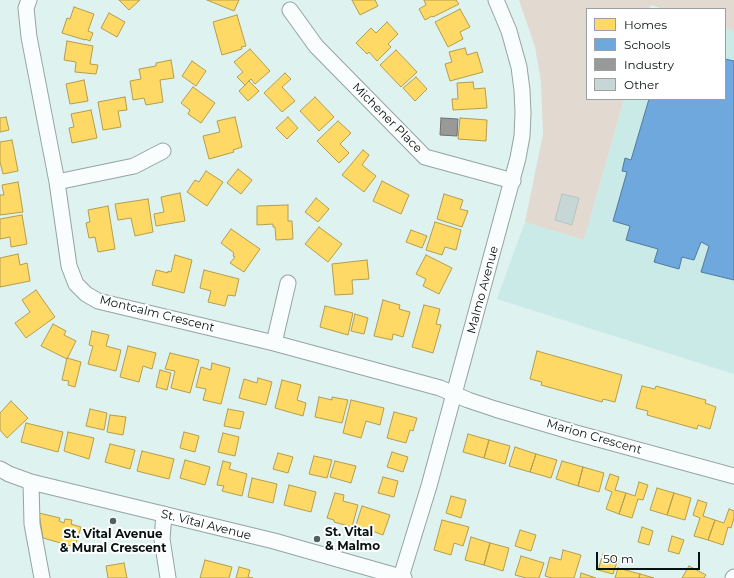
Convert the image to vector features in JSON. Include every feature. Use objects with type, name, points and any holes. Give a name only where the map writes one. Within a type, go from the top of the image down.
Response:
[{"type":"street","name":"Montcalm Crescent","points":[[29,0],[26,8],[29,37],[57,182],[69,266],[76,284],[86,294],[98,301],[274,343],[440,388],[455,394]]},
{"type":"street","name":"Malmo Avenue","points":[[402,578],[455,394],[513,181],[522,136],[522,90],[515,49],[496,0]]},
{"type":"street","name":"Michener Place","points":[[290,10],[316,46],[425,157],[513,181]]},
{"type":"street","points":[[57,182],[134,166],[163,151]]},
{"type":"street","points":[[274,343],[288,283]]},
{"type":"street","name":"Marion Crescent","points":[[455,394],[495,409],[734,476]]},
{"type":"street","name":"St. Vital Avenue","points":[[3,472],[31,482],[274,541],[402,578]]},
{"type":"street","points":[[31,482],[32,524],[42,578]]},
{"type":"street","points":[[164,514],[162,539],[168,578]]},
{"type":"shaded area","points":[[519,0],[734,0],[734,31],[726,28],[726,8],[660,8],[651,5],[650,8],[586,8],[586,100],[624,100],[584,240],[525,222],[543,134],[541,82],[535,47]]},
{"type":"shaded area","points":[[726,28],[734,31],[734,374],[497,299],[525,222],[584,240],[624,100],[726,100]]},
{"type":"building: Homes","points":[[119,0],[140,0],[129,10]]},
{"type":"building: Homes","points":[[207,0],[239,0],[234,11]]},
{"type":"building: Homes","points":[[352,0],[375,0],[378,6],[360,15]]},
{"type":"building: Homes","points":[[424,0],[456,0],[459,4],[425,20],[419,9],[426,5]]},
{"type":"building: Homes","points":[[74,7],[94,14],[88,31],[93,33],[90,41],[62,33],[67,18],[70,19]]},
{"type":"building: Homes","points":[[460,9],[470,27],[460,32],[463,39],[448,47],[435,22]]},
{"type":"building: Homes","points":[[109,13],[125,22],[117,37],[101,28]]},
{"type":"building: Homes","points":[[237,15],[246,46],[241,47],[242,49],[222,55],[213,22]]},
{"type":"building: Homes","points":[[387,22],[398,34],[388,44],[391,47],[377,61],[369,52],[367,54],[356,43],[371,28],[376,33]]},
{"type":"building: Homes","points":[[67,41],[93,46],[90,64],[98,65],[96,74],[75,72],[76,62],[64,60]]},
{"type":"building: Homes","points":[[465,48],[467,55],[477,52],[483,72],[450,81],[445,64],[452,62],[449,52]]},
{"type":"building: Homes","points":[[250,49],[270,71],[255,84],[251,79],[245,85],[237,77],[243,72],[234,62]]},
{"type":"building: Homes","points":[[396,50],[417,72],[401,87],[380,65]]},
{"type":"building: Homes","points":[[171,60],[174,78],[160,80],[163,102],[146,105],[144,98],[133,100],[130,81],[141,79],[139,69],[156,66],[156,63]]},
{"type":"building: Homes","points":[[192,61],[206,71],[196,86],[182,76]]},
{"type":"building: Homes","points":[[285,73],[291,79],[282,87],[295,101],[282,112],[264,93]]},
{"type":"building: Homes","points":[[416,77],[427,89],[415,101],[403,88]]},
{"type":"building: Homes","points":[[84,80],[88,101],[70,104],[66,84]]},
{"type":"building: Homes","points":[[249,81],[259,91],[248,101],[239,91]]},
{"type":"building: Homes","points":[[473,82],[474,89],[485,88],[487,108],[453,110],[452,99],[458,99],[457,83]]},
{"type":"building: Homes","points":[[193,87],[215,103],[201,123],[188,114],[190,110],[181,103]]},
{"type":"building: Homes","points":[[125,97],[127,110],[118,111],[121,127],[103,130],[98,102]]},
{"type":"building: Homes","points":[[315,97],[334,117],[319,131],[300,111]]},
{"type":"building: Homes","points":[[91,110],[97,138],[72,143],[69,128],[74,127],[71,114]]},
{"type":"building: Homes","points":[[6,117],[9,130],[0,132],[0,118]]},
{"type":"building: Homes","points":[[235,117],[242,147],[233,150],[234,152],[209,159],[203,136],[220,132],[217,121]]},
{"type":"building: Homes","points":[[288,117],[298,128],[287,139],[276,128]]},
{"type":"building: Homes","points":[[460,118],[487,120],[486,141],[458,139]]},
{"type":"building: Homes","points":[[338,121],[351,133],[340,144],[349,153],[339,163],[317,141]]},
{"type":"building: Homes","points":[[12,140],[18,171],[3,174],[0,162],[0,142]]},
{"type":"building: Homes","points":[[363,150],[369,155],[362,165],[376,176],[364,192],[342,175]]},
{"type":"building: Homes","points":[[238,169],[252,180],[241,194],[227,183]]},
{"type":"building: Homes","points":[[206,171],[223,182],[207,206],[187,192],[195,180],[199,182]]},
{"type":"building: Homes","points":[[382,181],[409,195],[401,214],[373,201]]},
{"type":"building: Homes","points":[[18,182],[23,212],[0,215],[0,195],[4,195],[2,185]]},
{"type":"building: Homes","points":[[180,193],[185,221],[156,226],[154,214],[164,212],[161,197]]},
{"type":"building: Homes","points":[[444,194],[463,200],[460,209],[468,211],[462,227],[437,219]]},
{"type":"building: Homes","points":[[316,198],[329,209],[318,222],[305,212]]},
{"type":"building: Homes","points":[[148,199],[153,232],[135,236],[131,218],[118,220],[115,204]]},
{"type":"building: Homes","points":[[288,205],[288,221],[292,221],[293,239],[276,240],[275,227],[273,227],[273,224],[257,225],[257,206]]},
{"type":"building: Homes","points":[[108,206],[115,249],[98,252],[95,237],[89,238],[86,223],[90,222],[88,210]]},
{"type":"building: Homes","points":[[22,215],[27,244],[11,247],[10,237],[0,239],[0,219]]},
{"type":"building: Homes","points":[[435,222],[461,230],[456,250],[445,247],[442,255],[426,250]]},
{"type":"building: Homes","points":[[319,227],[342,244],[328,262],[305,244]]},
{"type":"building: Homes","points":[[231,229],[260,249],[244,272],[230,263],[235,257],[233,256],[234,253],[221,243]]},
{"type":"building: Homes","points":[[411,230],[427,236],[422,248],[406,242]]},
{"type":"building: Homes","points":[[18,254],[20,265],[27,263],[30,281],[0,287],[0,258]]},
{"type":"building: Homes","points":[[175,255],[192,260],[184,293],[152,285],[156,270],[168,273],[168,271],[171,272]]},
{"type":"building: Homes","points":[[426,255],[452,268],[439,294],[423,286],[426,279],[416,274]]},
{"type":"building: Homes","points":[[367,260],[369,279],[352,280],[353,294],[335,295],[332,264]]},
{"type":"building: Homes","points":[[204,270],[239,279],[235,296],[228,295],[225,306],[208,302],[211,291],[200,288]]},
{"type":"building: Homes","points":[[36,290],[55,317],[26,338],[15,323],[30,312],[22,300]]},
{"type":"building: Homes","points":[[383,300],[400,305],[399,309],[410,312],[403,337],[393,334],[392,340],[374,336]]},
{"type":"building: Homes","points":[[424,305],[440,309],[436,324],[441,325],[433,353],[412,347]]},
{"type":"building: Homes","points":[[325,306],[353,313],[348,335],[320,327]]},
{"type":"building: Homes","points":[[355,314],[368,318],[364,334],[351,331]]},
{"type":"building: Homes","points":[[53,324],[66,331],[64,335],[76,341],[67,359],[41,346]]},
{"type":"building: Homes","points":[[92,331],[109,335],[106,346],[121,350],[116,371],[88,364],[93,346],[89,345]]},
{"type":"building: Homes","points":[[128,346],[156,353],[152,369],[143,366],[139,382],[120,377]]},
{"type":"building: Homes","points":[[537,351],[622,375],[615,402],[603,399],[602,402],[541,385],[542,382],[530,379]]},
{"type":"building: Homes","points":[[170,353],[199,360],[190,393],[171,388],[175,371],[165,369]]},
{"type":"building: Homes","points":[[67,358],[81,362],[75,387],[68,385],[69,381],[62,380]]},
{"type":"building: Homes","points":[[212,363],[230,368],[221,404],[203,400],[206,389],[196,387],[201,367],[211,370]]},
{"type":"building: Homes","points":[[160,370],[171,373],[167,390],[156,387]]},
{"type":"building: Homes","points":[[258,378],[272,382],[266,405],[239,398],[244,379],[257,383]]},
{"type":"building: Homes","points":[[282,380],[301,385],[297,400],[306,403],[303,416],[275,408]]},
{"type":"building: Homes","points":[[642,386],[655,389],[656,386],[706,400],[705,403],[716,407],[710,429],[698,425],[697,429],[647,415],[648,411],[636,408]]},
{"type":"building: Homes","points":[[319,397],[332,400],[332,397],[348,400],[342,423],[315,417]]},
{"type":"building: Homes","points":[[351,400],[384,408],[380,425],[366,421],[361,438],[343,433]]},
{"type":"building: Homes","points":[[11,401],[28,418],[7,438],[0,430],[0,413]]},
{"type":"building: Homes","points":[[90,409],[107,413],[104,430],[86,426]]},
{"type":"building: Homes","points":[[228,409],[244,412],[240,429],[224,426]]},
{"type":"building: Homes","points":[[394,412],[417,418],[413,431],[410,430],[406,443],[387,438]]},
{"type":"building: Homes","points":[[110,415],[126,417],[123,435],[107,432]]},
{"type":"building: Homes","points":[[26,423],[63,432],[58,452],[21,442]]},
{"type":"building: Homes","points":[[68,432],[94,438],[89,459],[64,451]]},
{"type":"building: Homes","points":[[184,432],[199,436],[195,452],[180,448]]},
{"type":"building: Homes","points":[[223,433],[239,437],[235,456],[218,452]]},
{"type":"building: Homes","points":[[468,434],[489,440],[484,458],[463,452]]},
{"type":"building: Homes","points":[[489,440],[510,446],[505,464],[484,458]]},
{"type":"building: Homes","points":[[110,444],[135,450],[130,469],[105,462]]},
{"type":"building: Homes","points":[[515,447],[536,454],[530,472],[509,466]]},
{"type":"building: Homes","points":[[142,451],[174,459],[169,479],[137,471]]},
{"type":"building: Homes","points":[[392,452],[408,457],[403,472],[387,467]]},
{"type":"building: Homes","points":[[278,453],[293,457],[288,473],[273,469]]},
{"type":"building: Homes","points":[[536,454],[557,460],[551,478],[530,472]]},
{"type":"building: Homes","points":[[314,456],[332,460],[327,478],[309,474]]},
{"type":"building: Homes","points":[[185,460],[210,467],[205,485],[180,478]]},
{"type":"building: Homes","points":[[223,461],[231,463],[229,469],[247,474],[242,496],[222,491],[224,486],[217,485]]},
{"type":"building: Homes","points":[[335,461],[356,466],[351,483],[330,477]]},
{"type":"building: Homes","points":[[562,461],[583,467],[578,486],[556,479]]},
{"type":"building: Homes","points":[[583,467],[604,473],[599,492],[578,486]]},
{"type":"building: Homes","points":[[610,474],[619,477],[615,490],[626,493],[619,514],[606,509],[612,492],[605,489]]},
{"type":"building: Homes","points":[[383,477],[398,481],[394,497],[378,493]]},
{"type":"building: Homes","points":[[252,478],[277,484],[273,503],[248,497]]},
{"type":"building: Homes","points":[[639,482],[648,485],[643,500],[638,499],[632,518],[619,514],[626,493],[635,496]]},
{"type":"building: Homes","points":[[289,485],[316,492],[311,512],[284,505]]},
{"type":"building: Homes","points":[[657,488],[674,493],[667,515],[650,510]]},
{"type":"building: Homes","points":[[335,493],[344,495],[343,501],[358,505],[352,527],[334,522],[334,520],[327,518]]},
{"type":"building: Homes","points":[[674,493],[691,498],[685,520],[667,515]]},
{"type":"building: Homes","points":[[451,496],[466,500],[461,518],[446,513]]},
{"type":"building: Homes","points":[[698,500],[707,503],[703,516],[715,520],[708,540],[694,536],[700,518],[693,515]]},
{"type":"building: Homes","points":[[362,506],[390,515],[383,535],[356,525]]},
{"type":"building: Homes","points":[[729,509],[734,511],[734,518],[731,528],[728,527],[723,545],[708,540],[715,520],[724,523]]},
{"type":"building: Homes","points":[[39,513],[60,518],[59,521],[64,523],[65,519],[72,520],[71,524],[81,527],[75,547],[43,538]]},
{"type":"building: Homes","points":[[442,520],[469,527],[463,546],[454,543],[451,555],[434,550]]},
{"type":"building: Homes","points":[[642,527],[653,531],[649,545],[638,542]]},
{"type":"building: Homes","points":[[520,530],[536,535],[531,551],[515,546]]},
{"type":"building: Homes","points":[[672,536],[684,540],[679,554],[668,551]]},
{"type":"building: Homes","points":[[471,537],[490,543],[484,565],[465,560]]},
{"type":"building: Homes","points":[[490,543],[509,548],[503,571],[484,565]]},
{"type":"building: Homes","points":[[563,550],[581,555],[574,578],[552,578],[545,576],[550,557],[561,560]]},
{"type":"building: Homes","points":[[603,554],[618,559],[613,574],[598,570]]},
{"type":"building: Homes","points":[[521,556],[544,563],[539,578],[526,578],[515,575]]},
{"type":"building: Homes","points":[[205,560],[232,567],[229,578],[200,578]]},
{"type":"building: Homes","points":[[124,563],[127,578],[108,578],[106,566]]},
{"type":"building: Homes","points":[[689,566],[706,575],[704,578],[682,578]]},
{"type":"building: Homes","points":[[239,567],[250,570],[248,577],[253,578],[236,578]]},
{"type":"building: Homes","points":[[618,568],[640,574],[639,578],[615,578]]},
{"type":"building: Homes","points":[[581,573],[596,578],[580,578]]},
{"type":"building: Homes","points":[[640,574],[654,578],[639,578]]},
{"type":"building: Schools","points":[[726,59],[734,61],[734,280],[701,272],[709,246],[701,242],[694,260],[682,257],[679,269],[654,262],[658,249],[626,240],[630,226],[613,221],[627,172],[622,171],[625,158],[631,160],[649,100],[726,100]]},
{"type":"building: Industry","points":[[441,118],[458,119],[457,136],[440,135]]},
{"type":"building: Other","points":[[562,194],[579,198],[572,225],[555,220]]},
{"type":"place","name":"St. Vital Avenue & Mural Crescent","points":[[113,521]]},
{"type":"place","name":"St. Vital & Malmo","points":[[317,539]]}]
